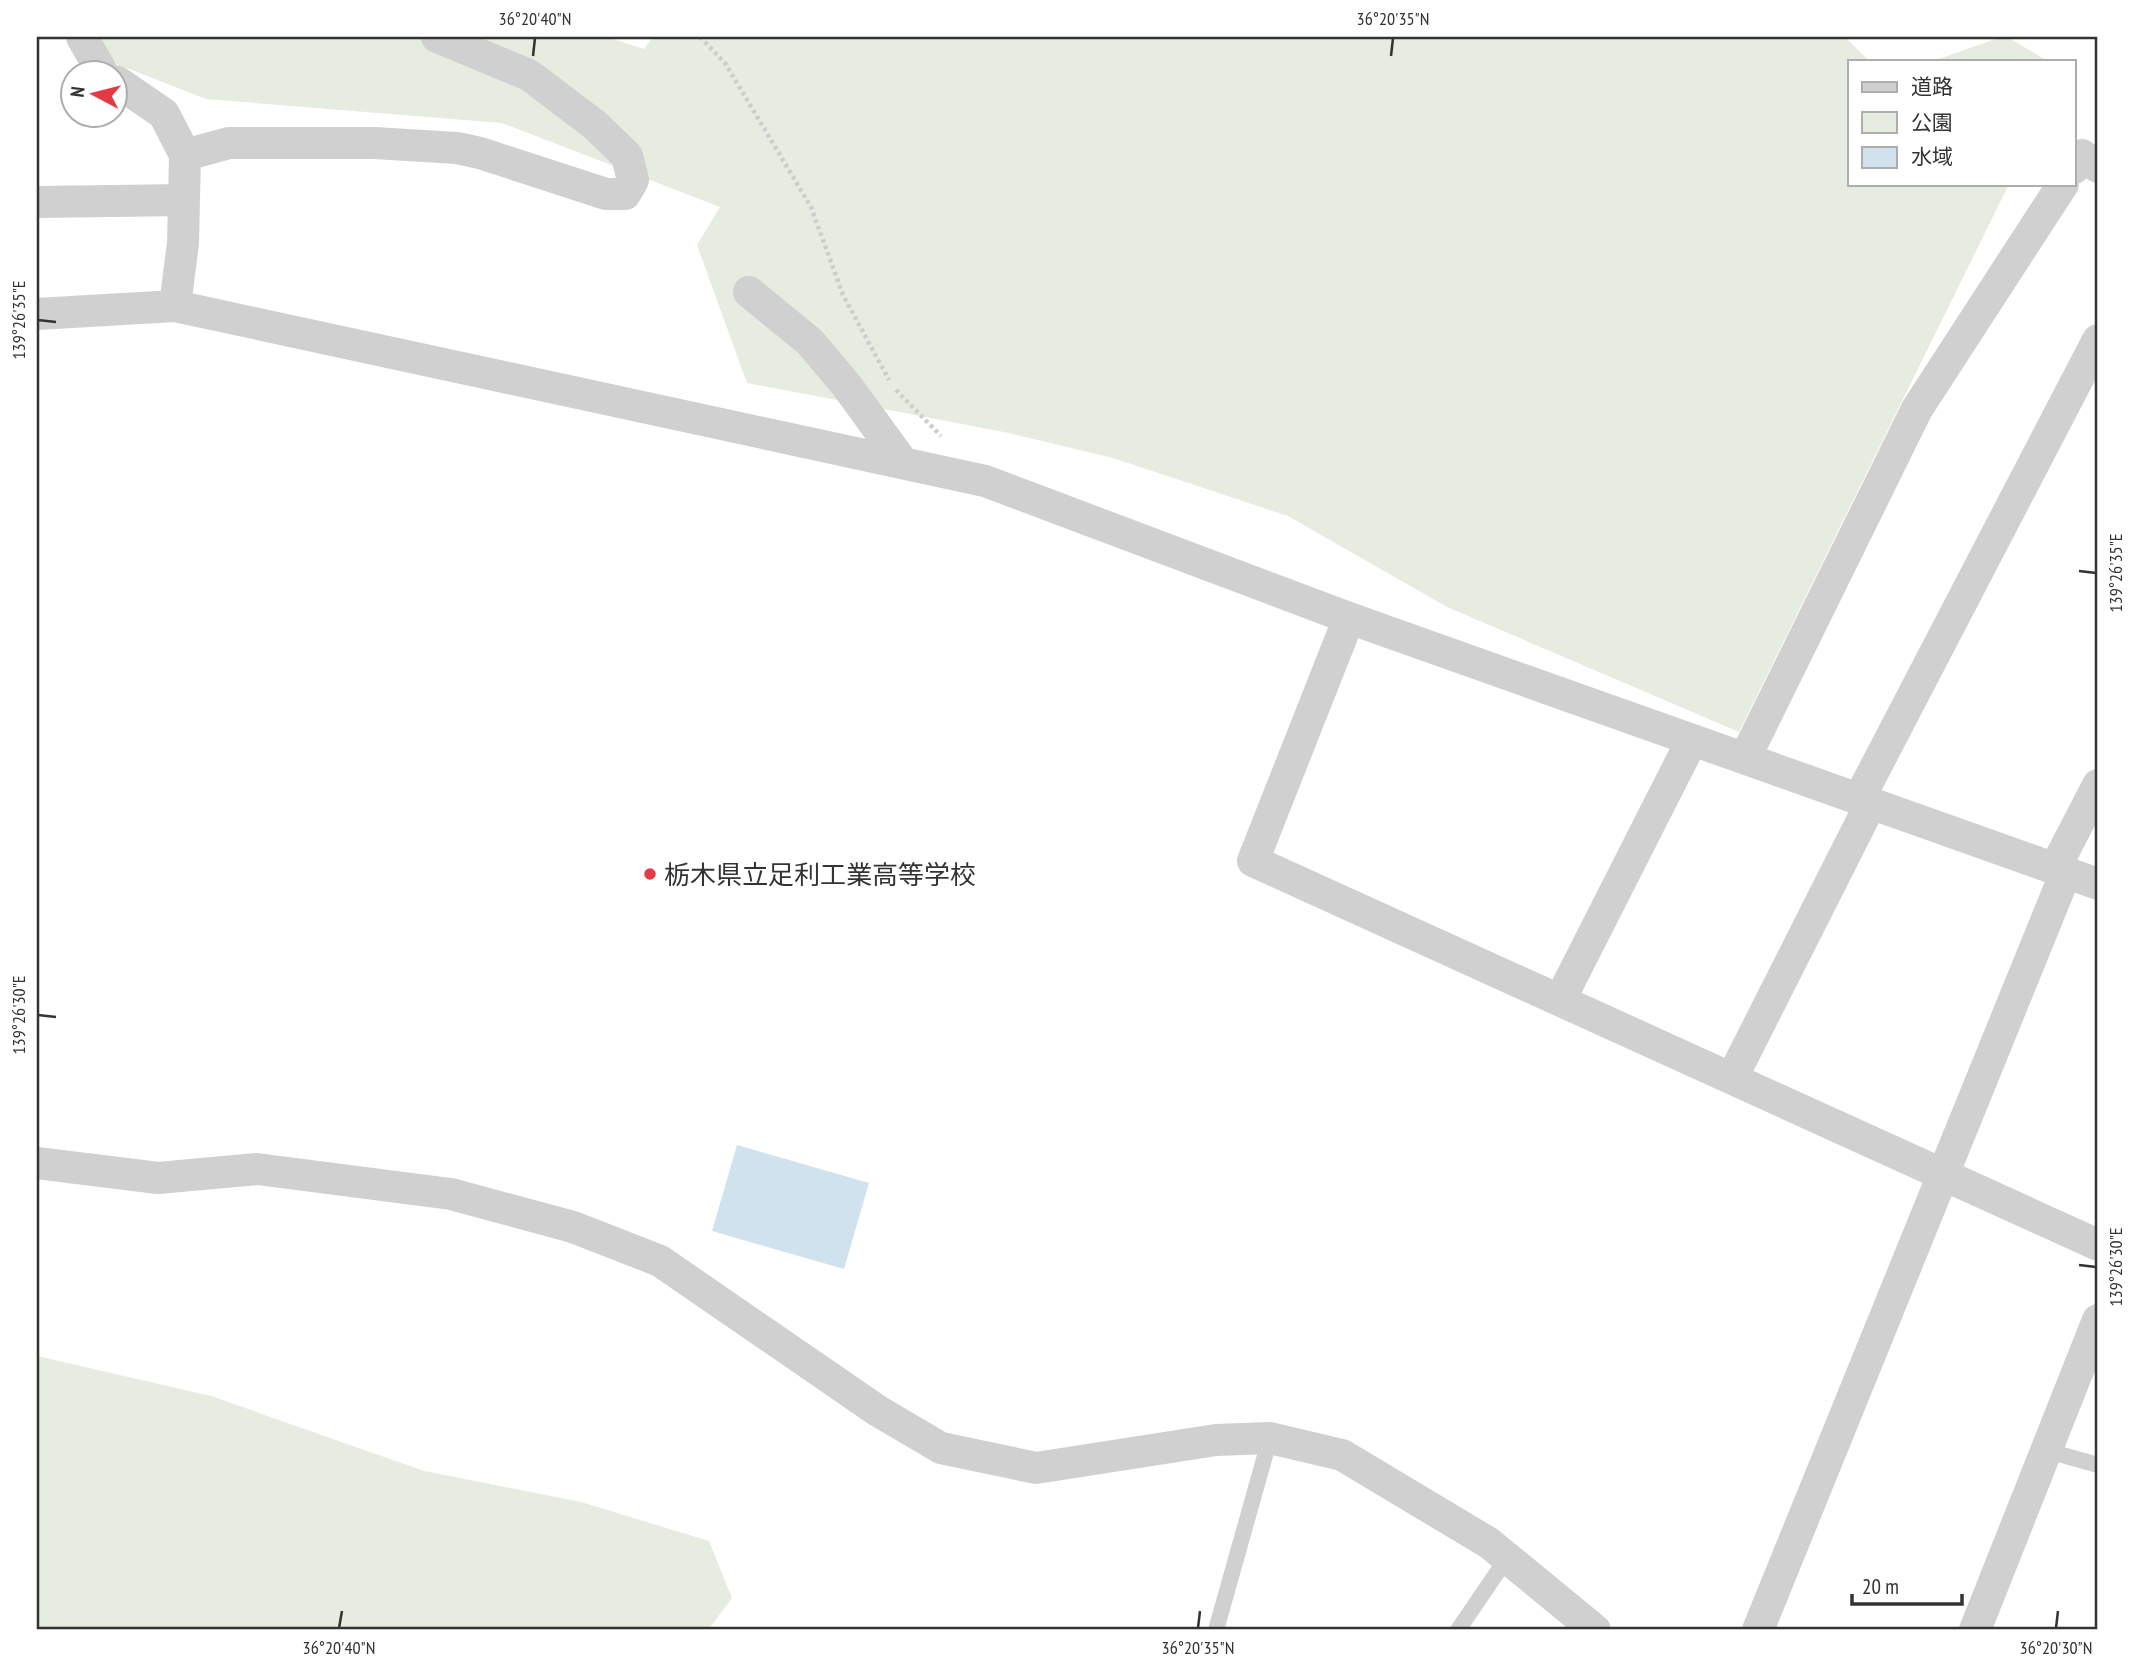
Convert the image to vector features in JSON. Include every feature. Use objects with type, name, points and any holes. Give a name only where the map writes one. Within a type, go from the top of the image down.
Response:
[{"type":"street","points":[[82,37],[95,60]]},
{"type":"street","points":[[185,155],[229,143],[374,143],[457,149],[480,153],[606,194],[625,194],[632,180],[627,156],[595,125],[529,75],[437,37]]},
{"type":"street","points":[[130,91],[164,114],[185,155],[183,243],[175,306]]},
{"type":"street","points":[[2076,165],[2082,155],[2098,167]]},
{"type":"street","points":[[1745,758],[1917,409],[2062,186]]},
{"type":"street","points":[[37,202],[184,200]]},
{"type":"street","points":[[749,292],[810,342],[847,386],[903,463]]},
{"type":"street","points":[[37,314],[175,306],[985,481],[1349,618],[2098,884]]},
{"type":"street","points":[[1732,1078],[1865,801],[2098,340]]},
{"type":"street","points":[[1349,618],[1253,861],[2098,1245]]},
{"type":"street","points":[[1560,1000],[1692,740]]},
{"type":"street","points":[[1758,1630],[1944,1174],[2061,870],[2098,785]]},
{"type":"street","points":[[37,1163],[158,1178],[257,1169],[451,1194],[573,1227],[660,1261],[877,1411],[941,1448],[1036,1468],[1216,1440],[1270,1438],[1342,1455],[1415,1496],[1489,1543],[1595,1630]]},
{"type":"street","points":[[1975,1630],[2098,1320]]},
{"type":"lane","points":[[1216,1630],[1270,1438]]},
{"type":"lane","points":[[2048,1451],[2098,1465]]},
{"type":"lane","points":[[1458,1630],[1507,1558]]},
{"type":"path","points":[[700,37],[725,63],[811,207],[843,295],[891,385],[947,442]]},
{"type":"green space","points":[[74,37],[607,37],[644,49],[653,37],[1845,37],[1868,60],[1848,60],[1848,186],[2008,186],[1739,732],[1447,607],[1288,516],[1113,458],[1009,433],[747,383],[697,245],[720,207],[502,123],[206,99],[130,69],[130,60],[106,60],[91,54]]},
{"type":"green space","points":[[2007,37],[2046,60],[1936,60]]},
{"type":"green space","points":[[37,1356],[211,1396],[424,1471],[581,1502],[709,1541],[732,1598],[708,1630],[37,1630]]},
{"type":"water","points":[[737,1145],[869,1183],[844,1269],[712,1231]]},
{"type":"place","name":"栃木県立足利工業高等学校","points":[[650,874]]}]
